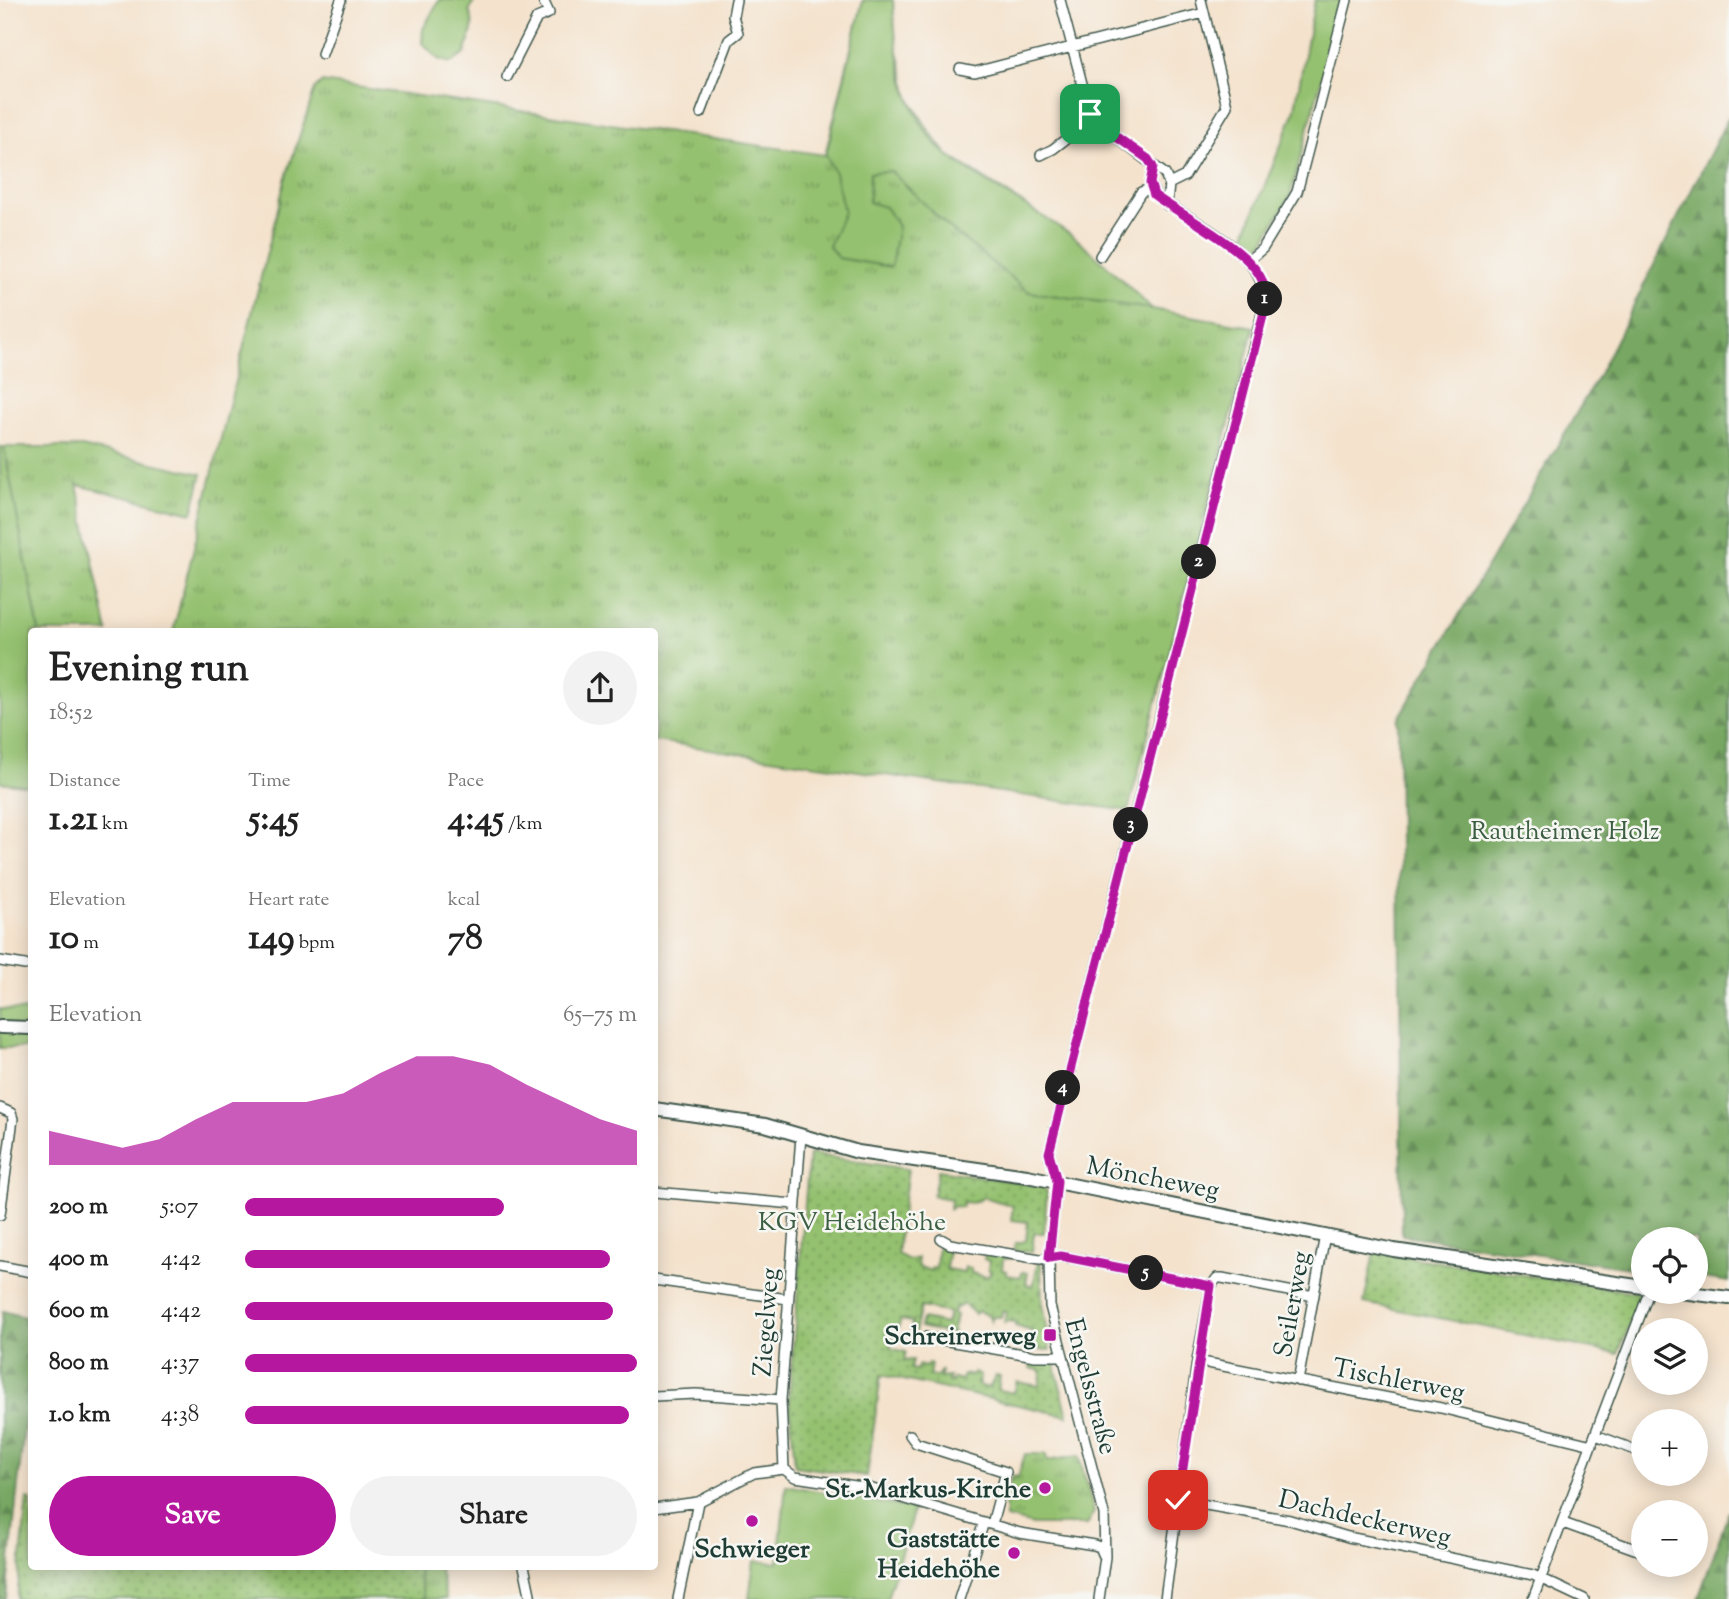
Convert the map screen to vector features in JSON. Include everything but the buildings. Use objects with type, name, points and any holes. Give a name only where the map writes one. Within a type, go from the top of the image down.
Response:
[{"type":"main road","points":[[0,1027],[28,1028]]},
{"type":"main road","name":"Möncheweg","points":[[658,1110],[765,1125],[859,1152],[1057,1181],[1417,1254],[1631,1285]]},
{"type":"main road","points":[[1708,1295],[1729,1298]]},
{"type":"street","points":[[322,54],[341,0]]},
{"type":"street","points":[[507,77],[537,18],[550,13],[543,0]]},
{"type":"street","points":[[701,113],[729,40],[738,33],[733,16],[736,0]]},
{"type":"street","points":[[1060,0],[1092,119],[1165,174],[1170,184],[1167,205]]},
{"type":"street","points":[[1170,184],[1185,176],[1227,106],[1201,0]]},
{"type":"street","points":[[1150,189],[1167,205],[1249,260],[1263,247],[1297,192],[1347,0]]},
{"type":"street","points":[[960,69],[975,72],[1204,13]]},
{"type":"street","points":[[1041,155],[1092,119]]},
{"type":"street","points":[[1150,189],[1153,167]]},
{"type":"street","points":[[1100,256],[1141,192],[1150,189]]},
{"type":"street","name":"Engelsstraße","points":[[1099,1599],[1105,1557],[1104,1514],[1050,1306],[1049,1258],[1057,1181],[1049,1153],[1053,1127],[1263,316],[1263,281],[1249,260]]},
{"type":"street","points":[[0,961],[25,965]]},
{"type":"street","points":[[0,1108],[11,1113],[13,1125],[0,1215]]},
{"type":"street","name":"Ziegelweg","points":[[785,1469],[781,1399],[801,1136]]},
{"type":"street","points":[[658,1192],[794,1203]]},
{"type":"street","name":"Seilerweg","points":[[1298,1381],[1325,1235]]},
{"type":"street","points":[[941,1239],[950,1244],[1040,1259],[1061,1256],[1211,1286]]},
{"type":"street","points":[[0,1266],[28,1271]]},
{"type":"street","points":[[1165,1599],[1197,1361],[1211,1286],[1217,1278],[1223,1278],[1314,1296]]},
{"type":"street","points":[[658,1281],[789,1299]]},
{"type":"street","points":[[1533,1599],[1644,1304]]},
{"type":"street","points":[[925,1336],[1035,1356],[1061,1356]]},
{"type":"street","name":"Tischlerweg","points":[[1197,1361],[1467,1413],[1592,1445]]},
{"type":"street","points":[[658,1396],[696,1394],[781,1399]]},
{"type":"street","points":[[1596,1434],[1631,1448]]},
{"type":"street","points":[[911,1435],[916,1443],[1006,1472],[958,1599]]},
{"type":"street","points":[[658,1507],[698,1502],[754,1473],[785,1469],[795,1477],[869,1488],[1033,1536],[1094,1545],[1100,1547],[1105,1557]]},
{"type":"street","name":"Dachdeckerweg","points":[[1178,1500],[1290,1520],[1348,1536],[1541,1579],[1545,1584],[1584,1599]]},
{"type":"street","points":[[678,1599],[698,1502]]},
{"type":"street","points":[[1563,1523],[1631,1548]]},
{"type":"street","points":[[525,1570],[531,1599]]},
{"type":"green space","points":[[439,0],[475,0],[469,11],[472,27],[465,54],[451,63],[438,59],[422,43],[423,29]]},
{"type":"green space","points":[[863,0],[893,0],[895,38],[909,97],[947,154],[1075,238],[1152,309],[1254,327],[1128,811],[658,741],[658,628],[174,628],[285,180],[315,89],[322,82],[825,155]]},
{"type":"green space","points":[[863,0],[893,0],[896,42],[905,84],[912,105],[934,141],[964,167],[1074,237],[1152,309],[1029,292],[948,227],[891,171],[870,173],[869,202],[885,207],[898,226],[891,267],[838,258],[829,246],[844,212],[835,173],[826,155]]},
{"type":"green space","points":[[1315,0],[1343,0],[1290,196],[1262,244],[1256,249],[1248,249],[1241,244],[1294,113]]},
{"type":"green space","name":"Rautheimer Holz","points":[[1729,116],[1729,1282],[1708,1279],[1708,1227],[1631,1227],[1631,1268],[1402,1235],[1398,720],[1598,376]]},
{"type":"green space","points":[[0,447],[4,447],[38,628],[28,628],[28,786],[0,782]]},
{"type":"green space","points":[[4,447],[82,447],[202,474],[192,513],[77,485],[107,628],[38,628]]},
{"type":"green space","points":[[0,1009],[28,1011],[28,1048],[0,1048]]},
{"type":"green space","name":"KGV Heidehöhe","points":[[809,1154],[908,1169],[897,1254],[909,1260],[918,1258],[917,1266],[931,1271],[932,1267],[936,1268],[938,1245],[949,1247],[946,1269],[964,1272],[965,1267],[971,1268],[971,1273],[987,1277],[991,1272],[988,1269],[989,1261],[984,1259],[985,1253],[1014,1258],[1003,1259],[1002,1270],[1007,1271],[1006,1275],[1021,1277],[1022,1272],[1028,1273],[1026,1284],[1033,1286],[1038,1262],[1041,1263],[1042,1303],[1050,1350],[1022,1349],[1026,1344],[1023,1340],[1031,1340],[1032,1331],[1015,1326],[1016,1322],[1006,1321],[1004,1324],[1006,1312],[1002,1311],[1001,1317],[993,1317],[991,1322],[989,1316],[978,1311],[975,1314],[964,1304],[954,1309],[953,1314],[956,1315],[952,1334],[920,1327],[922,1319],[946,1324],[949,1313],[921,1307],[915,1332],[911,1331],[912,1322],[901,1320],[890,1348],[906,1352],[904,1361],[913,1360],[911,1369],[917,1370],[918,1365],[927,1367],[928,1363],[931,1364],[929,1376],[937,1377],[941,1370],[940,1378],[949,1377],[948,1381],[952,1382],[953,1378],[961,1380],[963,1374],[973,1376],[974,1373],[980,1376],[978,1385],[989,1388],[996,1376],[1000,1377],[998,1390],[1014,1393],[1017,1382],[1039,1386],[1042,1371],[1030,1368],[1031,1360],[1054,1362],[1068,1416],[881,1375],[867,1476],[795,1466],[789,1396]]},
{"type":"green space","points":[[938,1170],[1042,1186],[1047,1192],[1044,1233],[1034,1233],[1032,1252],[1014,1250],[1015,1243],[1026,1241],[1028,1222],[1011,1220],[1013,1206],[984,1197],[973,1203],[963,1202],[962,1207],[954,1206],[950,1209],[951,1199],[933,1196]]},
{"type":"green space","points":[[1374,1252],[1631,1292],[1631,1304],[1638,1304],[1618,1354],[1364,1303]]},
{"type":"green space","points":[[3,1311],[28,1318],[28,1390],[6,1599],[0,1599],[0,1335]]},
{"type":"green space","points":[[1025,1454],[1046,1454],[1047,1461],[1079,1456],[1094,1512],[1087,1525],[1033,1525],[1006,1518],[1005,1497],[1012,1476],[1018,1477]]},
{"type":"green space","points":[[786,1485],[914,1509],[887,1599],[749,1599],[754,1561],[778,1563]]},
{"type":"green space","points":[[27,1499],[28,1570],[418,1570],[424,1599],[17,1599]]},
{"type":"green space","points":[[1729,1511],[1729,1599],[1698,1599],[1708,1577]]},
{"type":"green space","points":[[418,1570],[440,1570],[446,1599],[424,1599]]},
{"type":"place","name":"Schreinerweg","points":[[1050,1335]]},
{"type":"place","name":"St.-Markus-Kirche","points":[[1045,1488]]},
{"type":"place","name":"Schwieger","points":[[752,1521]]},
{"type":"place","name":"Gaststätte Heidehöhe","points":[[1014,1553]]},
{"type":"route","points":[[1090,114],[1095,122],[1148,159],[1153,167],[1150,189],[1154,195],[1249,260],[1263,281],[1265,290],[1263,316],[1053,1127],[1049,1153],[1057,1181],[1049,1258],[1061,1256],[1211,1286],[1200,1343],[1178,1500]]}]
